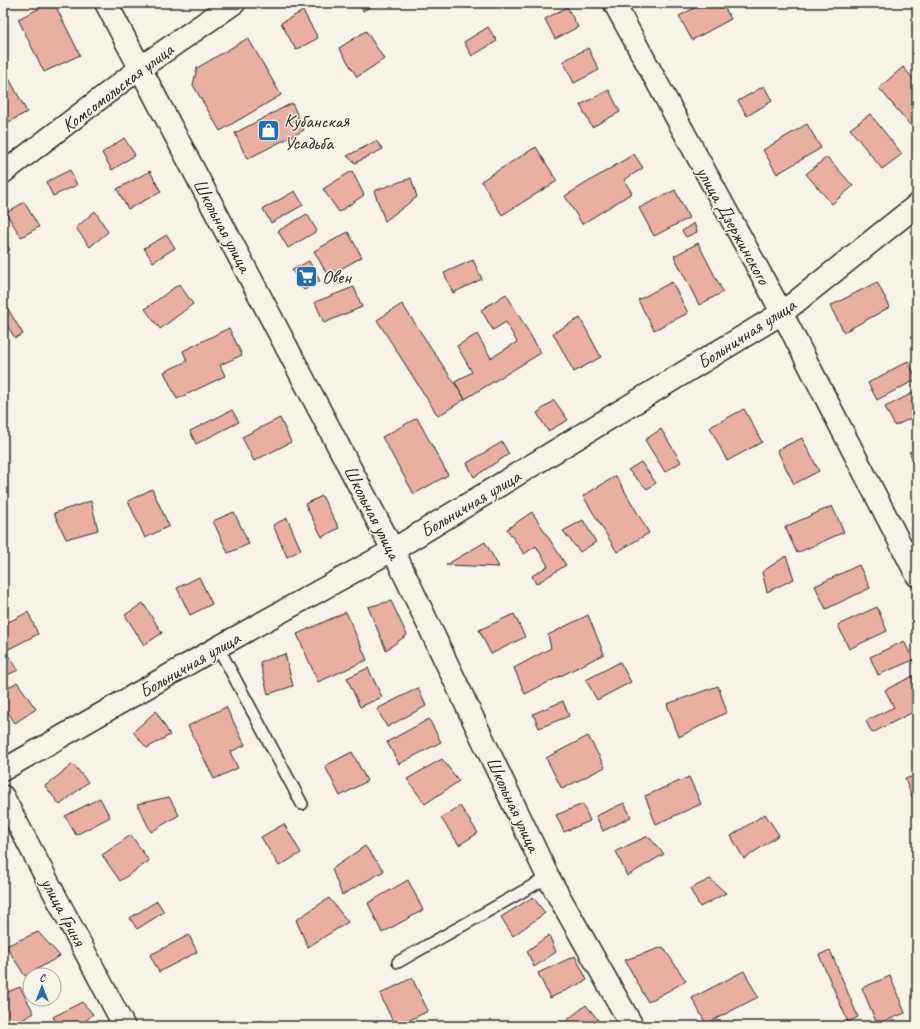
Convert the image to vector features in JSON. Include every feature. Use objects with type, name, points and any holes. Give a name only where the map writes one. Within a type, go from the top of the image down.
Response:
[{"type":"street","name":"Школьная улица","points":[[106,3],[393,550],[548,876],[632,1026]]},
{"type":"street","name":"Комсомольская улица","points":[[3,173],[140,68],[234,3]]},
{"type":"street","name":"улица Дзержинского","points":[[614,3],[782,313],[917,576]]},
{"type":"street","name":"Больничная улица","points":[[3,770],[218,647],[393,550],[782,313],[917,205]]},
{"type":"street","name":"улица Гриня","points":[[3,796],[124,1026]]},
{"type":"lane","points":[[218,647],[302,804]]},
{"type":"lane","points":[[398,962],[548,876]]},
{"type":"building","points":[[3,3],[15,3],[3,9]]},
{"type":"building","points":[[50,3],[54,3],[80,55],[44,72],[18,19]]},
{"type":"building","points":[[358,3],[377,3],[363,11]]},
{"type":"building","points":[[704,3],[722,3],[731,19],[692,40],[679,16]]},
{"type":"building","points":[[567,7],[578,27],[555,39],[545,19]]},
{"type":"building","points":[[303,11],[318,38],[296,50],[281,23]]},
{"type":"building","points":[[488,27],[497,41],[472,56],[464,42]]},
{"type":"building","points":[[366,31],[384,59],[357,77],[339,48]]},
{"type":"building","points":[[248,38],[281,95],[220,131],[193,85],[197,68]]},
{"type":"building","points":[[588,48],[599,70],[574,83],[563,61]]},
{"type":"building","points":[[903,67],[917,83],[917,121],[911,126],[879,88]]},
{"type":"building","points":[[3,69],[27,112],[3,125]]},
{"type":"building","points":[[764,86],[772,101],[747,116],[738,101]]},
{"type":"building","points":[[609,90],[620,112],[592,127],[580,105]]},
{"type":"building","name":"Кубанская Усадьба","points":[[292,103],[304,130],[247,159],[235,133]]},
{"type":"building","points":[[870,114],[902,154],[882,169],[850,129]]},
{"type":"building","points":[[807,124],[821,148],[777,174],[763,150]]},
{"type":"building","points":[[124,138],[135,155],[112,170],[102,153]]},
{"type":"building","points":[[376,141],[383,149],[355,163],[347,156]]},
{"type":"building","points":[[536,147],[557,181],[502,215],[481,181]]},
{"type":"building","points":[[634,154],[643,168],[624,180],[632,193],[582,224],[565,196]]},
{"type":"building","points":[[827,157],[853,186],[832,204],[806,174]]},
{"type":"building","points":[[70,170],[77,185],[53,196],[46,182]]},
{"type":"building","points":[[150,171],[161,192],[128,209],[117,189]]},
{"type":"building","points":[[352,171],[364,195],[339,212],[323,189]]},
{"type":"building","points":[[411,178],[417,197],[385,221],[374,191]]},
{"type":"building","points":[[675,190],[689,218],[654,236],[639,208]]},
{"type":"building","points":[[295,191],[303,205],[271,223],[263,209]]},
{"type":"building","points":[[24,202],[39,227],[21,237],[6,213]]},
{"type":"building","points":[[95,211],[108,232],[90,247],[76,228]]},
{"type":"building","points":[[307,214],[317,231],[288,248],[278,231]]},
{"type":"building","points":[[694,223],[697,232],[686,237],[682,231]]},
{"type":"building","points":[[348,232],[362,257],[328,276],[314,251]]},
{"type":"building","points":[[167,235],[175,248],[153,262],[144,248]]},
{"type":"building","points":[[3,239],[10,250],[3,254]]},
{"type":"building","points":[[698,243],[723,292],[699,305],[674,256]]},
{"type":"building","points":[[473,260],[482,279],[453,293],[444,273]]},
{"type":"building","name":"Овен","points":[[309,261],[320,281],[304,290],[292,270]]},
{"type":"building","points":[[672,282],[688,313],[654,330],[638,300]]},
{"type":"building","points":[[877,282],[890,307],[844,332],[830,306]]},
{"type":"building","points":[[179,284],[193,304],[160,329],[145,309]]},
{"type":"building","points":[[354,287],[362,307],[324,323],[315,302]]},
{"type":"building","points":[[506,294],[541,353],[465,399],[455,382],[472,372],[457,346],[477,334],[491,358],[517,342],[506,322],[493,330],[481,310]]},
{"type":"building","points":[[3,301],[23,334],[15,338],[3,319]]},
{"type":"building","points":[[402,304],[465,399],[438,416],[377,320]]},
{"type":"building","points":[[580,318],[601,357],[574,372],[553,333]]},
{"type":"building","points":[[229,328],[242,355],[220,365],[225,376],[177,399],[164,372],[187,361],[183,351]]},
{"type":"building","points":[[908,361],[917,379],[877,400],[868,383]]},
{"type":"building","points":[[917,391],[917,415],[895,426],[885,407]]},
{"type":"building","points":[[554,400],[568,420],[548,431],[537,413]]},
{"type":"building","points":[[744,409],[762,442],[727,461],[710,427]]},
{"type":"building","points":[[232,410],[239,422],[196,444],[190,431]]},
{"type":"building","points":[[280,418],[291,442],[254,461],[242,437]]},
{"type":"building","points":[[417,418],[448,475],[414,494],[382,437]]},
{"type":"building","points":[[661,429],[681,462],[665,472],[645,440]]},
{"type":"building","points":[[802,438],[819,471],[794,484],[777,450]]},
{"type":"building","points":[[502,442],[509,454],[474,477],[467,463]]},
{"type":"building","points":[[917,448],[917,466],[909,452]]},
{"type":"building","points":[[641,462],[656,483],[647,489],[628,470]]},
{"type":"building","points":[[616,476],[649,533],[617,552],[583,496]]},
{"type":"building","points":[[152,489],[169,526],[145,538],[128,501]]},
{"type":"building","points":[[322,496],[339,528],[322,537],[305,504]]},
{"type":"building","points":[[91,501],[98,530],[66,539],[54,513]]},
{"type":"building","points":[[832,506],[844,532],[797,553],[785,527]]},
{"type":"building","points":[[234,512],[249,544],[228,553],[213,521]]},
{"type":"building","points":[[532,512],[566,565],[536,584],[532,576],[548,566],[536,546],[524,554],[507,529]]},
{"type":"building","points":[[287,518],[301,550],[287,557],[273,525]]},
{"type":"building","points":[[583,520],[596,542],[580,552],[563,531]]},
{"type":"building","points":[[485,542],[499,567],[446,565]]},
{"type":"building","points":[[786,556],[794,579],[767,592],[762,572]]},
{"type":"building","points":[[859,565],[870,588],[826,609],[815,586]]},
{"type":"building","points":[[199,577],[212,604],[190,615],[177,588]]},
{"type":"building","points":[[391,601],[407,635],[386,650],[368,607]]},
{"type":"building","points":[[143,603],[162,633],[144,645],[125,615]]},
{"type":"building","points":[[877,607],[887,631],[849,649],[838,625]]},
{"type":"building","points":[[28,612],[38,634],[3,652],[3,625]]},
{"type":"building","points":[[346,612],[367,660],[318,682],[297,634]]},
{"type":"building","points":[[514,614],[525,637],[491,654],[479,630]]},
{"type":"building","points":[[588,615],[604,654],[525,694],[514,668],[551,648],[548,635]]},
{"type":"building","points":[[904,641],[913,660],[878,675],[870,657]]},
{"type":"building","points":[[285,654],[293,686],[268,694],[260,662]]},
{"type":"building","points":[[10,657],[18,670],[3,677],[3,660]]},
{"type":"building","points":[[620,662],[631,682],[597,700],[586,680]]},
{"type":"building","points":[[368,668],[382,697],[360,707],[347,678]]},
{"type":"building","points":[[917,674],[917,710],[872,733],[866,721],[894,707],[885,690]]},
{"type":"building","points":[[17,682],[36,709],[15,723],[3,705],[3,691]]},
{"type":"building","points":[[718,686],[727,712],[679,737],[667,704]]},
{"type":"building","points":[[418,688],[426,706],[387,727],[377,709]]},
{"type":"building","points":[[563,701],[569,716],[539,728],[533,714]]},
{"type":"building","points":[[226,707],[245,745],[230,752],[238,768],[214,779],[188,726]]},
{"type":"building","points":[[156,711],[170,735],[147,748],[133,732]]},
{"type":"building","points":[[429,719],[441,742],[399,764],[387,742]]},
{"type":"building","points":[[588,736],[605,767],[562,789],[546,758]]},
{"type":"building","points":[[352,752],[367,781],[340,796],[325,766]]},
{"type":"building","points":[[442,759],[459,781],[425,804],[407,779]]},
{"type":"building","points":[[73,764],[88,782],[60,805],[45,786]]},
{"type":"building","points":[[917,775],[917,797],[913,799],[905,779]]},
{"type":"building","points":[[689,777],[701,804],[656,824],[645,796]]},
{"type":"building","points":[[169,797],[179,815],[151,832],[137,804]]},
{"type":"building","points":[[100,798],[110,817],[76,835],[65,816]]},
{"type":"building","points":[[624,803],[631,817],[603,831],[596,816]]},
{"type":"building","points":[[583,804],[590,821],[564,832],[556,815]]},
{"type":"building","points":[[460,806],[478,833],[459,845],[441,818]]},
{"type":"building","points":[[765,814],[779,835],[744,859],[731,836]]},
{"type":"building","points":[[284,824],[301,853],[279,866],[261,837]]},
{"type":"building","points":[[131,835],[149,861],[120,881],[102,855]]},
{"type":"building","points":[[648,836],[664,854],[627,876],[616,851]]},
{"type":"building","points":[[3,837],[8,846],[3,848]]},
{"type":"building","points":[[365,846],[384,871],[342,895],[332,869]]},
{"type":"building","points":[[710,879],[726,893],[700,907],[690,889]]},
{"type":"building","points":[[408,880],[423,910],[382,933],[368,903]]},
{"type":"building","points":[[533,897],[545,913],[513,936],[501,917]]},
{"type":"building","points":[[329,898],[348,922],[308,947],[296,920]]},
{"type":"building","points":[[157,901],[164,912],[137,929],[130,918]]},
{"type":"building","points":[[38,932],[60,956],[41,967],[22,967],[22,971],[6,946]]},
{"type":"building","points":[[189,935],[197,952],[159,972],[150,955]]},
{"type":"building","points":[[549,935],[556,952],[534,967],[527,951]]},
{"type":"building","points":[[663,947],[686,981],[648,1002],[625,960]]},
{"type":"building","points":[[830,950],[858,1017],[848,1022],[819,955]]},
{"type":"building","points":[[575,956],[587,980],[550,998],[538,973]]},
{"type":"building","points":[[744,971],[758,997],[706,1024],[692,998]]},
{"type":"building","points":[[890,976],[905,1013],[877,1024],[862,988]]},
{"type":"building","points":[[412,978],[428,1011],[398,1026],[395,1026],[380,994]]},
{"type":"building","points":[[20,987],[22,991],[22,1007],[31,1007],[34,1013],[12,1026],[3,1026],[3,994]]},
{"type":"building","points":[[82,1002],[93,1014],[80,1026],[59,1026],[53,1017]]},
{"type":"building","points":[[586,1005],[603,1026],[560,1026]]},
{"type":"building","points":[[262,1020],[265,1026],[252,1026]]},
{"type":"place","name":"Кубанская Усадьба","points":[[269,131]]},
{"type":"place","name":"Овен","points":[[306,276]]}]
